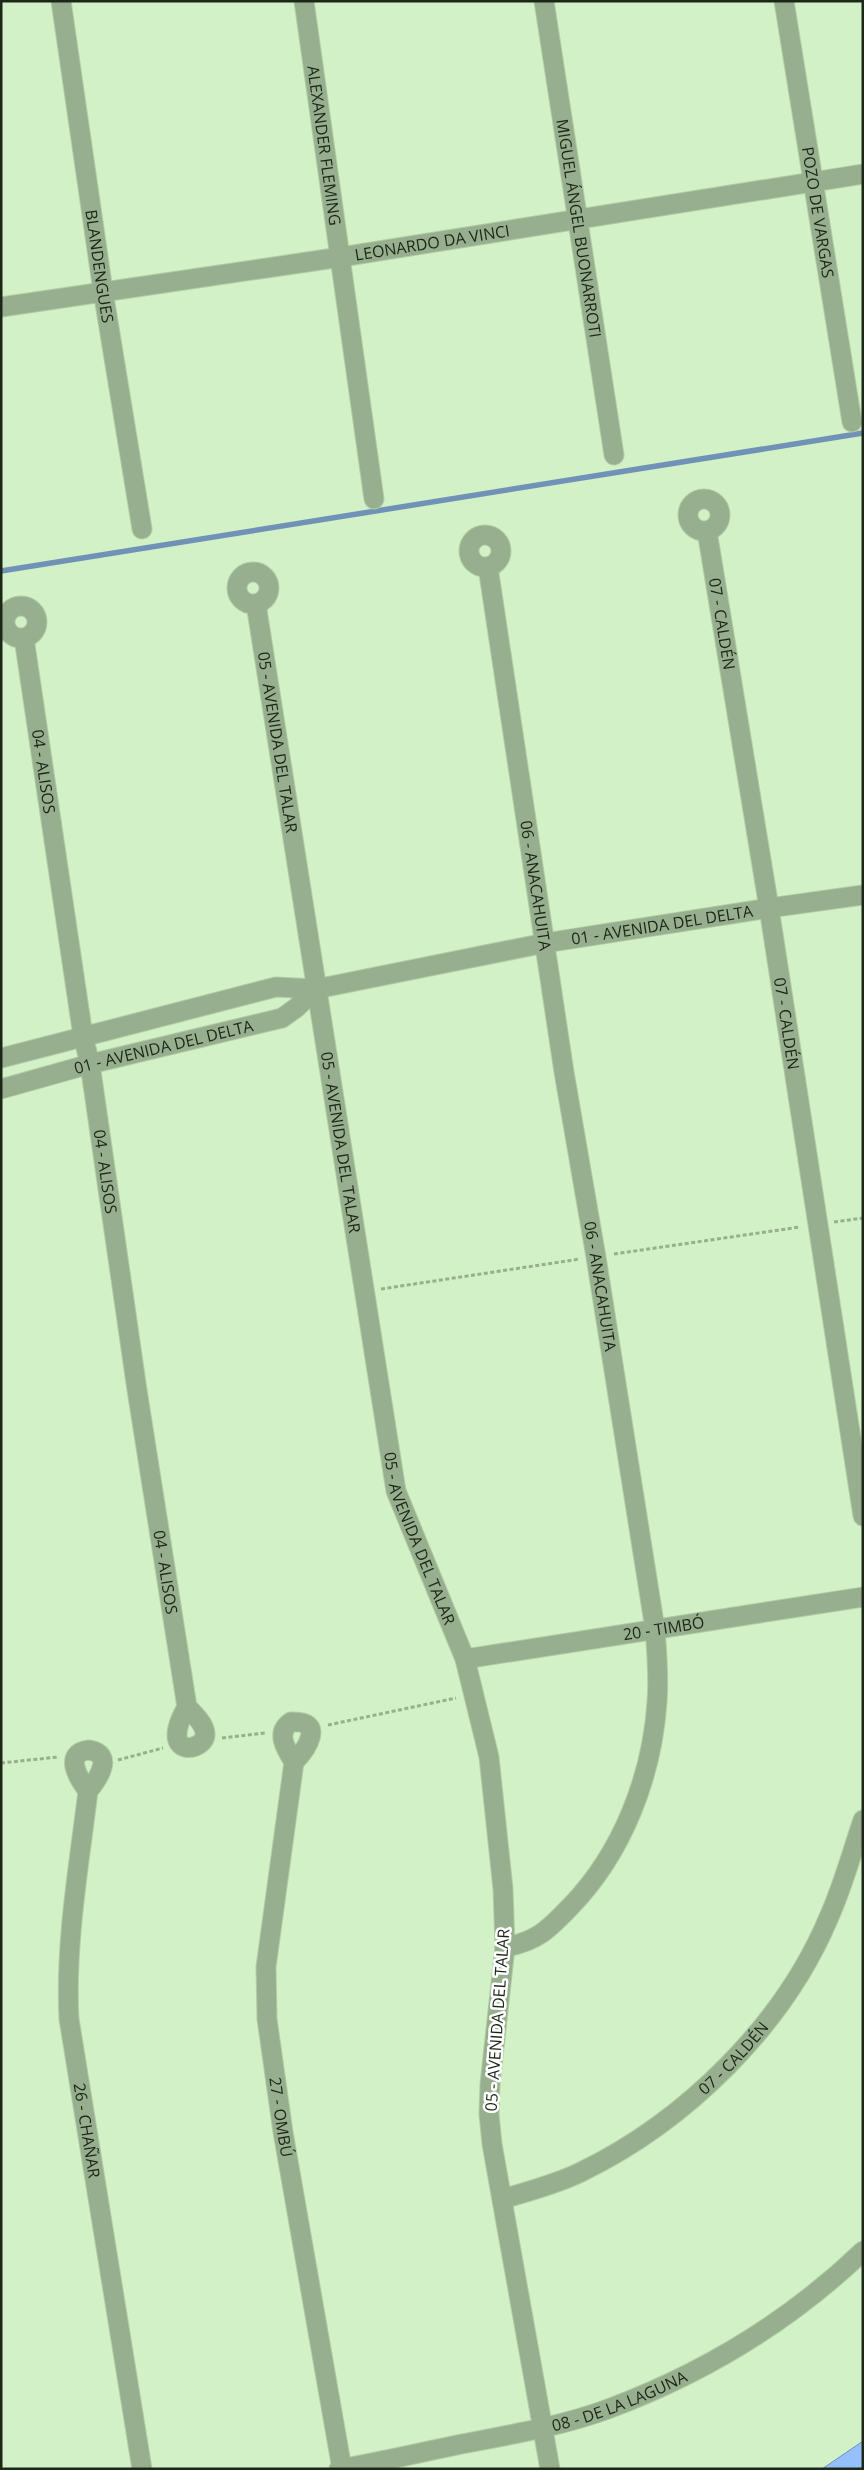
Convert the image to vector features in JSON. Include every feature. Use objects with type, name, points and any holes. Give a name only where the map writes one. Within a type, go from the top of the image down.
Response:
[{"type":"street","name":"BLANDENGUES","points":[[61,1],[103,290],[142,529]]},
{"type":"street","name":"ALEXANDER FLEMING","points":[[304,1],[374,499]]},
{"type":"street","name":"MIGUEL ÁNGEL BUONARROTI","points":[[544,1],[576,219],[614,455]]},
{"type":"street","name":"POZO DE VARGAS","points":[[784,1],[852,422]]},
{"type":"street","name":"LEONARDO DA VINCI","points":[[1,307],[103,290],[341,257],[863,174]]},
{"type":"street","name":"07 - CALDÉN","points":[[707,531],[769,908],[816,1225],[863,1516]]},
{"type":"street","name":"06 - ANACAHUITA","points":[[488,567],[564,1072],[596,1257],[654,1629],[657,1702],[646,1767],[622,1836],[607,1861],[580,1897],[556,1922],[524,1944],[505,1947]]},
{"type":"street","name":"05 - AVENIDA DEL TALAR","points":[[256,604],[396,1491],[465,1658],[489,1757],[502,1889],[505,1947],[489,2101],[492,2144],[550,2469]]},
{"type":"street","name":"04 - ALISOS","points":[[24,638],[83,1036],[90,1064],[137,1390],[187,1707]]},
{"type":"street","name":"01 - AVENIDA DEL DELTA","points":[[1,1058],[276,987],[316,989],[545,943],[863,895]]},
{"type":"street","name":"01 - AVENIDA DEL DELTA","points":[[1,1089],[90,1064],[282,1018],[316,989]]},
{"type":"street","name":"20 - TIMBÓ","points":[[465,1658],[863,1597]]},
{"type":"street","points":[[187,1707],[202,1723],[206,1733],[204,1740],[199,1746],[192,1748],[179,1744],[176,1736],[177,1726],[187,1707]]},
{"type":"street","points":[[291,1722],[304,1723],[310,1728],[312,1736],[308,1745],[294,1762],[284,1743],[283,1731],[285,1726],[291,1722]]},
{"type":"street","points":[[82,1751],[96,1751],[101,1756],[104,1763],[101,1773],[88,1791],[76,1772],[73,1763],[76,1756],[82,1751]]},
{"type":"street","name":"27 - OMBÚ","points":[[294,1762],[266,1967],[265,1997],[283,2132],[341,2469]]},
{"type":"street","name":"26 - CHAÑAR","points":[[88,1791],[71,1937],[69,2019],[142,2469]]},
{"type":"street","name":"07 - CALDÉN","points":[[503,2199],[580,2173],[620,2151],[700,2093],[735,2058],[769,2017],[801,1971],[829,1918],[863,1820]]},
{"type":"street","name":"08 - DE LA LAGUNA","points":[[341,2469],[544,2428],[623,2402],[693,2372],[729,2352],[805,2301],[863,2251]]},
{"type":"path","points":[[364,1291],[863,1218]]},
{"type":"path","points":[[310,1728],[475,1694]]},
{"type":"path","points":[[204,1740],[283,1731]]},
{"type":"path","points":[[101,1756],[115,1761],[179,1744]]},
{"type":"path","points":[[1,1763],[76,1756]]},
{"type":"water","points":[[863,2441],[863,2469],[822,2469]]},
{"type":"waterway","points":[[1,571],[863,433]]}]
